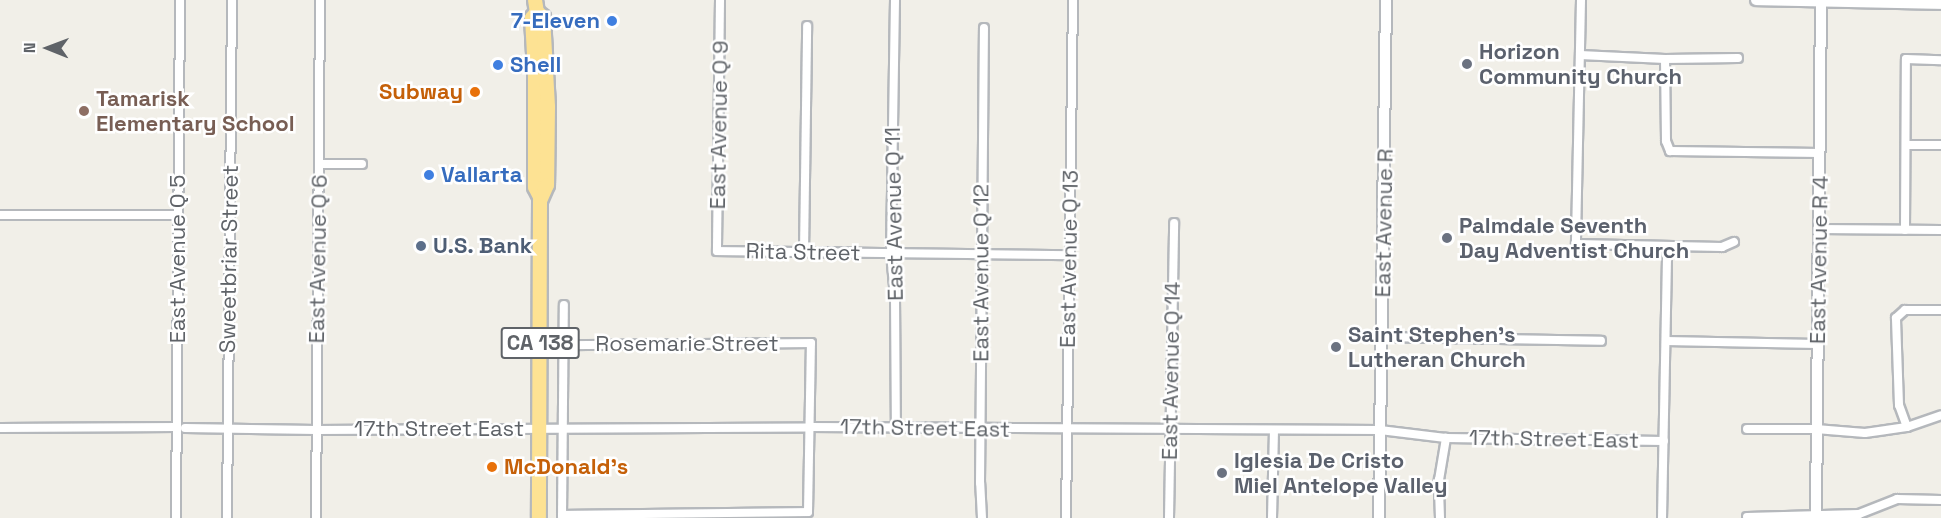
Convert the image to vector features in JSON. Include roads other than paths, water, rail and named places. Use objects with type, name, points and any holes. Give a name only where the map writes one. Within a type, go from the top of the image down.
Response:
[{"type":"highway","name":"CA 138","points":[[536,6],[532,18],[536,107],[535,187],[540,197],[539,518]]},
{"type":"highway","name":"CA 138","points":[[536,6],[543,17],[548,71],[547,185],[540,197]]},
{"type":"highway","points":[[536,107],[539,111],[542,152],[547,162]]},
{"type":"street","name":"East Avenue Q 5","points":[[176,518],[181,427],[178,215],[180,0]]},
{"type":"street","name":"Sweetbriar Street","points":[[227,518],[232,0]]},
{"type":"street","name":"East Avenue Q 6","points":[[316,518],[320,0]]},
{"type":"street","name":"East Avenue Q 9","points":[[717,250],[720,0]]},
{"type":"street","name":"East Avenue Q 11","points":[[895,0],[891,253],[895,297],[896,427]]},
{"type":"street","name":"East Avenue Q 13","points":[[1065,518],[1073,0]]},
{"type":"street","name":"East Avenue R","points":[[1379,518],[1386,0]]},
{"type":"street","points":[[1581,0],[1576,244],[1722,246],[1734,242]]},
{"type":"street","points":[[1756,0],[1941,4]]},
{"type":"street","name":"East Avenue R 4","points":[[1816,517],[1821,1]]},
{"type":"street","points":[[804,252],[807,26]]},
{"type":"street","name":"East Avenue Q 12","points":[[982,518],[981,254],[984,28]]},
{"type":"street","points":[[1580,55],[1665,59],[1738,58]]},
{"type":"street","points":[[1665,59],[1666,141],[1670,151],[1820,153]]},
{"type":"street","points":[[1905,230],[1906,59],[1941,60]]},
{"type":"street","points":[[1906,145],[1941,145]]},
{"type":"street","points":[[320,164],[362,164]]},
{"type":"street","points":[[0,215],[178,215]]},
{"type":"street","name":"East Avenue Q 14","points":[[1169,518],[1174,223]]},
{"type":"street","points":[[1819,228],[1941,230]]},
{"type":"street","points":[[1662,518],[1667,246]]},
{"type":"street","name":"Rita Street","points":[[717,250],[1069,255]]},
{"type":"street","points":[[564,306],[562,516],[808,512],[809,427]]},
{"type":"street","points":[[1907,427],[1899,405],[1896,318],[1905,310],[1941,310]]},
{"type":"street","points":[[1382,337],[1600,341]]},
{"type":"street","points":[[1666,341],[1818,344]]},
{"type":"street","name":"Rosemarie Street","points":[[564,345],[811,343],[809,427]]},
{"type":"street","points":[[1747,429],[1816,429],[1865,433],[1907,427],[1941,415]]},
{"type":"street","name":"17th Street East","points":[[0,428],[181,427],[316,430],[896,427],[1066,430],[1380,430],[1446,438],[1664,441]]},
{"type":"street","points":[[1272,518],[1274,430]]},
{"type":"street","points":[[1440,518],[1439,480],[1446,438]]},
{"type":"street","points":[[1747,517],[1816,517],[1858,514],[1897,499],[1941,500]]},
{"type":"place","name":"7-Eleven","points":[[612,21]]},
{"type":"place","name":"Horizon Community Church","points":[[1467,64]]},
{"type":"place","name":"Shell","points":[[498,65]]},
{"type":"place","name":"Subway","points":[[475,92]]},
{"type":"place","name":"Tamarisk Elementary School","points":[[84,111]]},
{"type":"place","name":"Vallarta","points":[[429,175]]},
{"type":"place","name":"Palmdale Seventh Day Adventist Church","points":[[1447,238]]},
{"type":"place","name":"U.S. Bank","points":[[421,246]]},
{"type":"place","name":"Saint Stephen's Lutheran Church","points":[[1336,347]]},
{"type":"place","name":"McDonald's","points":[[492,467]]},
{"type":"place","name":"Iglesia De Cristo Miel Antelope Valley","points":[[1222,473]]}]
